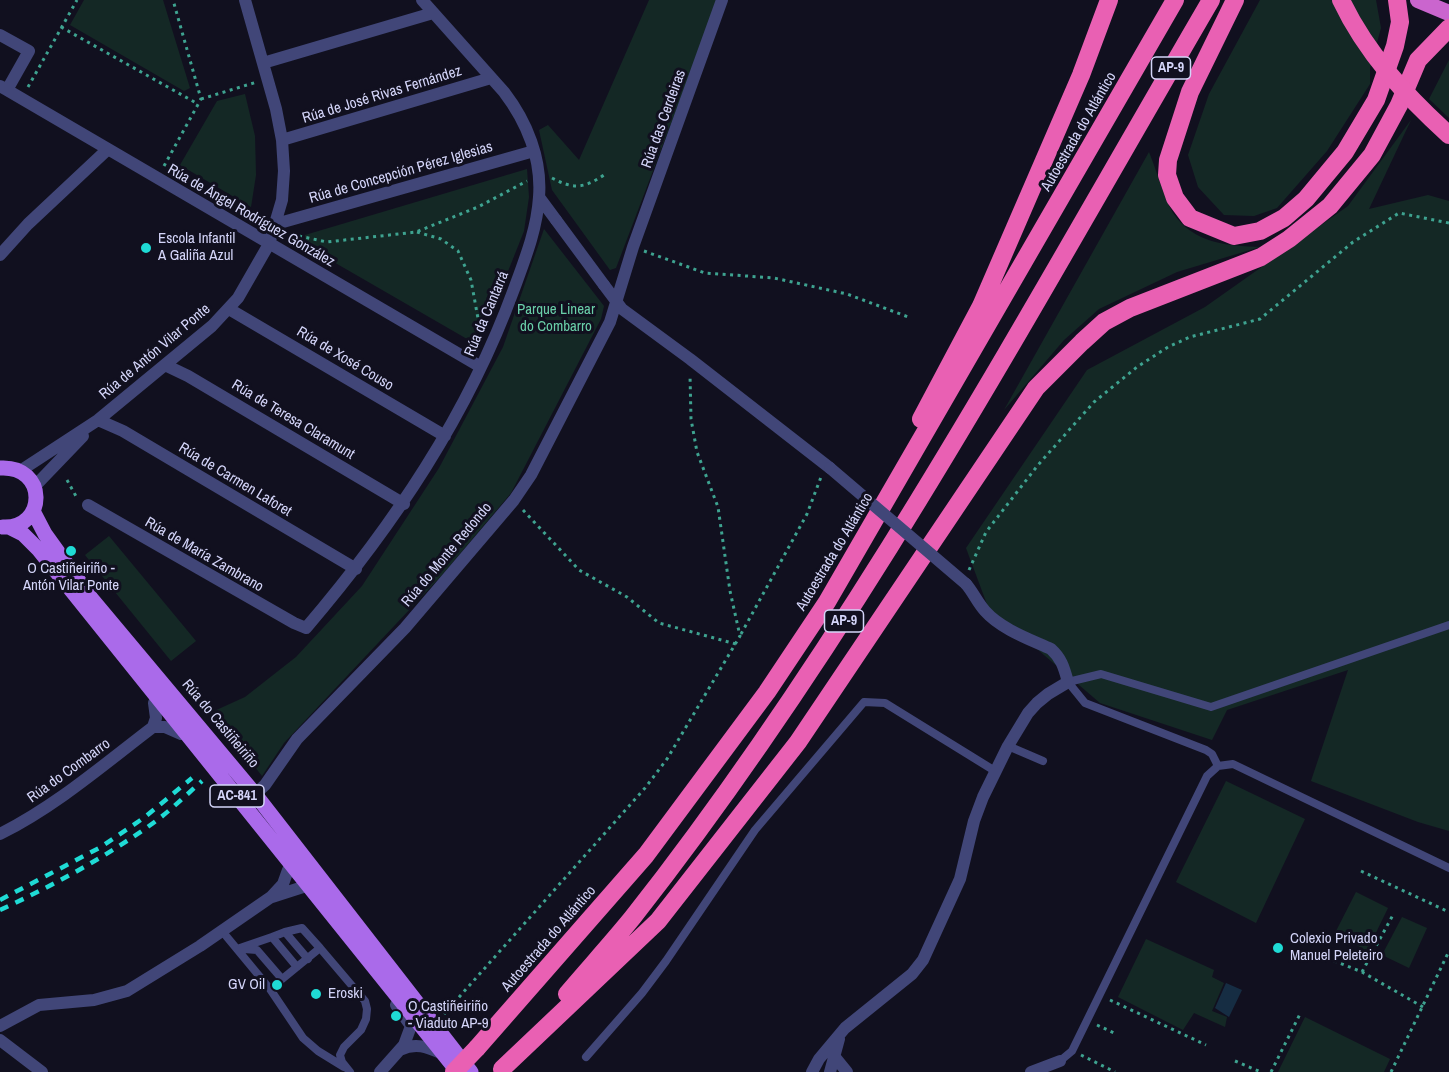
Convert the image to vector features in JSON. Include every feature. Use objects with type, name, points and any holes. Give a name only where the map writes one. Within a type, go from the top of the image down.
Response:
[{"type":"highway","points":[[700,782],[839,562],[915,431],[981,306],[1082,75],[1109,0]]},
{"type":"highway","name":"Autoestrada do Atlántico","points":[[456,1072],[646,855],[767,692],[827,602],[1175,0]]},
{"type":"highway","name":"AP-9","points":[[501,1070],[632,918],[759,747],[849,613],[936,475],[1211,0]]},
{"type":"highway","points":[[1235,0],[1190,92],[1168,160],[1167,175],[1175,198],[1190,218],[1234,236],[1260,231],[1284,218],[1306,199],[1345,152],[1376,100],[1395,46],[1400,22],[1397,0]]},
{"type":"highway","points":[[1341,0],[1368,46],[1395,81],[1415,105],[1449,135]]},
{"type":"highway","points":[[1418,0],[1449,12]]},
{"type":"highway","points":[[501,1070],[658,921],[791,752],[940,534],[1036,388],[1104,322],[1130,308],[1261,257],[1289,239],[1330,206],[1372,155],[1400,105],[1418,60],[1449,28]]},
{"type":"main road","points":[[0,468],[20,471],[31,481],[36,495],[33,511]]},
{"type":"main road","name":"Rúa do Castiñeiriño","points":[[5,527],[19,525],[33,511],[45,534],[91,598],[255,794],[471,1072]]},
{"type":"main road","name":"Rúa do Castiñeiriño","points":[[5,527],[24,534],[33,543],[382,975],[438,1052],[456,1072]]},
{"type":"street","name":"Rúa de Antón Vilar Ponte","points":[[20,471],[98,420],[212,326],[229,309],[246,285],[269,244],[276,224],[283,185],[282,140],[278,117],[245,0]]},
{"type":"street","name":"Rúa da Cantarrá","points":[[306,628],[356,569],[404,504],[445,436],[501,323],[536,226],[539,197],[538,174],[534,151],[526,128],[515,108],[491,78],[422,0]]},
{"type":"street","name":"Rúa das Cerdeiras","points":[[633,247],[722,0]]},
{"type":"street","points":[[263,63],[433,13]]},
{"type":"street","name":"Rúa de Ángel Rodríguez González","points":[[0,35],[29,51],[4,88],[480,367]]},
{"type":"street","name":"Rúa de José Rivas Fernández","points":[[282,140],[491,78]]},
{"type":"street","points":[[0,255],[28,224],[108,149]]},
{"type":"street","name":"Rúa de Concepción Pérez Iglesias","points":[[276,224],[534,151]]},
{"type":"street","points":[[539,197],[616,303],[827,466],[966,584],[992,618],[1051,649],[1063,662],[1068,682],[1048,694],[1028,713],[995,771],[974,822],[960,879],[923,960],[912,974],[853,1020],[824,1053],[812,1072]]},
{"type":"street","name":"Rúa do Monte Redondo","points":[[255,794],[265,785],[297,739],[405,628],[514,500],[531,475],[558,425],[610,322],[633,247]]},
{"type":"street","name":"Rúa de Xosé Couso","points":[[229,309],[445,436]]},
{"type":"street","name":"Rúa de Teresa Claramunt","points":[[165,365],[198,381],[404,504]]},
{"type":"street","name":"Rúa de Antón Vilar Ponte","points":[[34,487],[98,420]]},
{"type":"street","name":"Rúa de Carmen Laforet","points":[[98,420],[123,431],[356,569]]},
{"type":"street","name":"Rúa de María Zambrano","points":[[88,506],[306,628]]},
{"type":"street","points":[[154,703],[156,718],[153,727],[165,728],[181,734]]},
{"type":"street","name":"Rúa do Combarro","points":[[0,834],[23,822],[81,783],[153,727]]},
{"type":"street","points":[[0,1026],[39,1005],[93,999],[127,991],[271,897],[283,884],[288,870]]},
{"type":"street","points":[[271,897],[303,887]]},
{"type":"street","points":[[382,975],[383,988],[411,1026],[438,1052]]},
{"type":"street","points":[[380,1072],[404,1045],[411,1026]]},
{"type":"street","points":[[830,1072],[840,1035]]},
{"type":"street","points":[[0,1040],[42,1072]]},
{"type":"street","points":[[399,1050],[410,1045],[420,1045],[438,1052]]},
{"type":"street","points":[[834,1056],[847,1072]]},
{"type":"street","points":[[1031,1072],[1060,1061]]},
{"type":"lane","points":[[96,622],[114,654],[181,734],[288,870],[337,930],[358,945]]},
{"type":"lane","points":[[1218,766],[1212,754],[1206,750],[1085,703],[1068,682],[1101,674],[1210,707],[1449,625]]},
{"type":"lane","points":[[586,1057],[642,993],[666,961],[755,830],[864,702],[885,704],[995,771]]},
{"type":"lane","points":[[1008,746],[1043,761]]},
{"type":"lane","points":[[1060,1061],[1072,1051],[1207,776],[1218,766],[1233,764],[1449,868]]},
{"type":"lane","points":[[237,949],[302,928],[365,1001],[366,1019],[361,1030],[344,1047],[340,1055],[348,1071]]},
{"type":"lane","points":[[222,931],[270,989],[303,1038],[348,1071]]},
{"type":"lane","points":[[285,932],[308,958]]},
{"type":"lane","points":[[272,937],[297,967]]},
{"type":"lane","points":[[270,989],[320,948]]},
{"type":"lane","points":[[237,949],[257,950],[282,979]]},
{"type":"path","points":[[27,88],[77,0]]},
{"type":"path","points":[[173,0],[201,99]]},
{"type":"path","points":[[61,27],[198,104]]},
{"type":"path","points":[[164,166],[201,99],[259,82]]},
{"type":"path","points":[[548,175],[565,185],[574,187],[604,175]]},
{"type":"path","points":[[299,236],[327,242],[416,232],[478,207],[531,179]]},
{"type":"path","points":[[966,584],[971,564],[986,532],[1038,465],[1094,402],[1137,367],[1168,347],[1190,337],[1260,320],[1353,243],[1399,213],[1449,222]]},
{"type":"path","points":[[296,242],[300,225]]},
{"type":"path","points":[[416,232],[441,238],[458,251],[471,280],[479,329],[484,342]]},
{"type":"path","points":[[633,247],[705,273],[774,278],[847,294],[911,318]]},
{"type":"path","points":[[694,361],[689,377],[691,419],[697,452],[718,507],[730,591],[740,636]]},
{"type":"path","points":[[433,1022],[450,1007],[645,788],[667,759],[736,644],[807,514],[827,466]]},
{"type":"path","points":[[66,480],[77,499],[88,506]]},
{"type":"path","points":[[514,500],[579,570],[627,597],[659,623],[736,644]]},
{"type":"path","points":[[1362,871],[1449,912]]},
{"type":"path","points":[[1362,972],[1394,913]]},
{"type":"path","points":[[1391,1072],[1449,951]]},
{"type":"path","points":[[1327,958],[1362,972],[1423,1007]]},
{"type":"path","points":[[1110,1000],[1206,1045]]},
{"type":"path","points":[[1271,1072],[1300,1014]]},
{"type":"path","points":[[1097,1025],[1114,1033]]},
{"type":"path","points":[[1072,1051],[1114,1072]]},
{"type":"path","points":[[1235,1061],[1261,1072]]},
{"type":"green space","points":[[84,0],[163,0],[190,88],[184,91],[70,25]]},
{"type":"green space","name":"Parque Linear do Combarro","points":[[649,0],[718,0],[616,268],[610,270],[552,190],[539,130],[548,125],[579,160]]},
{"type":"green space","points":[[1260,0],[1376,0],[1381,28],[1370,68],[1370,84],[1327,151],[1277,208],[1254,216],[1224,215],[1198,187],[1188,155],[1209,94]]},
{"type":"green space","points":[[1449,60],[1449,118],[1429,99]]},
{"type":"green space","points":[[245,94],[255,136],[256,175],[251,207],[180,165],[217,101]]},
{"type":"green space","points":[[1411,120],[1369,209],[1428,195],[1449,201],[1449,831],[1418,822],[1311,781],[1348,670],[1227,710],[1212,740],[1100,703],[988,607],[966,548],[1087,370],[1205,307],[1348,206]]},
{"type":"green space","points":[[1149,152],[1173,213],[1190,231],[1223,244],[1260,247],[1177,272],[1099,309],[1064,340],[1004,410]]},
{"type":"green space","name":"Parque Linear do Combarro","points":[[527,169],[529,197],[524,231],[480,342],[474,343],[306,246],[305,235]]},
{"type":"green space","name":"Parque Linear do Combarro","points":[[544,229],[604,306],[601,319],[511,493],[442,575],[284,743],[262,776],[212,712],[245,697],[296,657],[362,586],[439,468],[503,347]]},
{"type":"green space","points":[[109,536],[196,641],[171,661],[85,555]]},
{"type":"green space","points":[[1226,781],[1305,819],[1256,923],[1176,882]]},
{"type":"green space","points":[[1356,892],[1388,908],[1367,951],[1335,933]]},
{"type":"green space","points":[[1402,917],[1427,928],[1409,968],[1382,955]]},
{"type":"green space","points":[[1146,939],[1214,970],[1212,977],[1224,983],[1212,1011],[1227,1017],[1225,1027],[1194,1013],[1183,1030],[1118,997]]},
{"type":"green space","points":[[1305,1017],[1390,1059],[1384,1072],[1278,1072]]},
{"type":"water","points":[[1226,983],[1242,990],[1229,1017],[1215,1008]]},
{"type":"railway","points":[[0,900],[101,847],[145,817],[192,778]]},
{"type":"railway","points":[[0,910],[58,882],[113,850],[156,821],[202,781]]},
{"type":"place","name":"Escola Infantil A Galiña Azul","points":[[146,248]]},
{"type":"place","name":"O Castiñeiriño - Antón Vilar Ponte","points":[[71,551]]},
{"type":"place","name":"Colexio Privado Manuel Peleteiro","points":[[1278,948]]},
{"type":"place","name":"GV Oil","points":[[277,985]]},
{"type":"place","name":"Eroski","points":[[316,994]]},
{"type":"place","name":"O Castiñeiriño - Viaduto AP-9","points":[[396,1016]]}]
